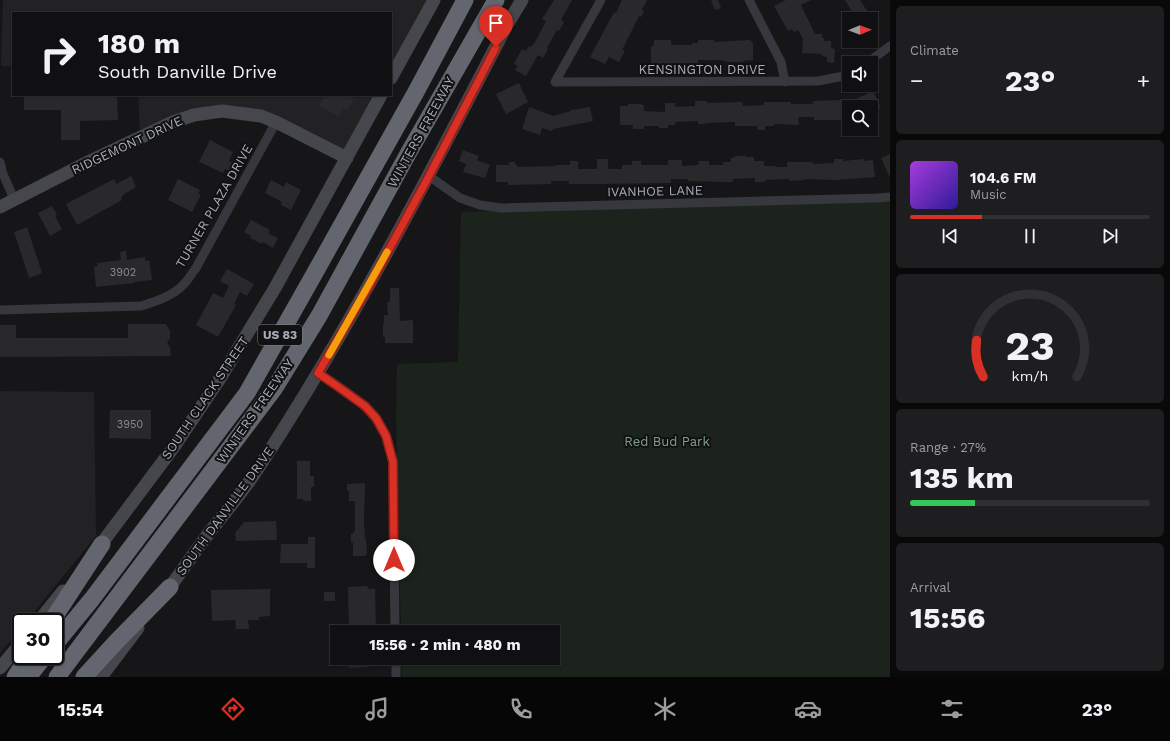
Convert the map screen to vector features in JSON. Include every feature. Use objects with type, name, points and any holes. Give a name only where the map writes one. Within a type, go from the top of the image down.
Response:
[{"type":"highway","name":"WINTERS FREEWAY","points":[[64,633],[92,599],[247,393],[466,0]]},
{"type":"highway","name":"WINTERS FREEWAY","points":[[57,677],[274,389],[319,316],[409,152],[496,0]]},
{"type":"highway","points":[[57,613],[102,544]]},
{"type":"highway","points":[[84,677],[170,587]]},
{"type":"highway","points":[[15,677],[23,665]]},
{"type":"highway","points":[[28,677],[38,665]]},
{"type":"main road","points":[[392,76],[434,0]]},
{"type":"main road","name":"SOUTH DANVILLE DRIVE","points":[[101,677],[258,469],[318,373],[368,288],[429,176],[508,23],[522,0]]},
{"type":"main road","name":"SOUTH CLACK STREET","points":[[45,613],[102,544],[176,444],[219,380],[275,288],[381,96]]},
{"type":"main road","name":"RIDGEMONT DRIVE","points":[[0,207],[84,164],[173,122],[194,115],[222,111],[262,116],[346,158]]},
{"type":"main road","points":[[0,668],[12,654]]},
{"type":"street","name":"KENSINGTON DRIVE","points":[[601,0],[555,82],[786,82],[818,81],[842,76]]},
{"type":"street","points":[[749,0],[781,62],[786,82]]},
{"type":"street","points":[[876,56],[890,46]]},
{"type":"street","name":"TURNER PLAZA DRIVE","points":[[0,310],[141,306],[157,301],[171,294],[183,284],[196,268],[276,122]]},
{"type":"street","points":[[0,162],[3,174],[14,199]]},
{"type":"street","name":"IVANHOE LANE","points":[[429,176],[460,198],[480,205],[501,208],[878,198],[890,196]]},
{"type":"street","points":[[318,373],[365,406],[376,418],[386,436],[393,462],[395,625]]},
{"type":"street","points":[[396,665],[396,677]]},
{"type":"shaded area","points":[[3,0],[431,0],[392,69],[392,12],[12,12],[12,66],[1,66]]},
{"type":"shaded area","points":[[138,96],[377,96],[345,153],[267,113],[212,106],[140,130]]},
{"type":"shaded area","points":[[0,391],[94,392],[96,536],[33,613],[12,613],[12,639],[0,653]]},
{"type":"green space","name":"Red Bud Park","points":[[890,202],[890,677],[402,677],[401,665],[560,665],[560,625],[401,625],[396,416],[397,364],[458,362],[461,212]]},
{"type":"building","points":[[554,0],[572,0],[561,20],[564,22],[559,31],[557,30],[543,58],[538,55],[526,76],[515,70],[518,66],[514,64],[522,49],[526,51],[529,46],[531,47],[535,42],[546,21],[542,19]]},
{"type":"building","points":[[622,0],[647,0],[642,10],[644,11],[641,17],[639,16],[622,50],[625,51],[619,62],[609,57],[605,64],[590,57]]},
{"type":"building","points":[[711,0],[718,0],[721,8],[715,10]]},
{"type":"building","points":[[786,0],[811,0],[801,5],[815,34],[822,34],[824,41],[831,41],[831,48],[835,49],[834,63],[827,62],[827,57],[822,56],[822,54],[802,53],[803,39],[798,30],[794,32],[792,29],[788,31],[774,6]]},
{"type":"building","points":[[845,0],[860,0],[868,12],[852,12]]},
{"type":"building","points":[[654,40],[671,40],[671,45],[692,45],[692,43],[698,43],[698,40],[714,40],[714,42],[750,40],[753,43],[753,60],[743,62],[727,62],[723,60],[698,60],[698,63],[651,64],[651,46],[654,46]]},
{"type":"building","points":[[519,83],[528,102],[506,114],[496,94]]},
{"type":"building","points":[[873,92],[877,100],[854,100]]},
{"type":"building","points":[[24,96],[117,96],[118,120],[80,121],[80,140],[61,140],[61,110],[24,110]]},
{"type":"building","points":[[324,96],[352,96],[351,98],[354,99],[347,111],[343,109],[339,117],[319,106]]},
{"type":"building","points":[[841,100],[841,120],[814,120],[814,117],[798,117],[799,125],[774,124],[774,126],[765,126],[765,130],[758,130],[757,126],[735,126],[735,122],[698,124],[698,121],[675,122],[675,125],[668,125],[668,128],[659,128],[659,126],[644,126],[644,129],[633,129],[633,125],[620,125],[620,106],[628,106],[628,104],[642,104],[644,105],[644,111],[665,112],[665,103],[675,103],[675,107],[695,106],[695,101],[707,101],[707,103],[742,102],[743,106],[764,105],[764,102],[813,104],[813,101]]},
{"type":"building","points":[[878,102],[881,108],[878,109]]},
{"type":"building","points":[[529,107],[553,116],[571,110],[590,107],[593,121],[553,129],[552,131],[542,128],[540,135],[522,129]]},
{"type":"building","points":[[210,140],[233,152],[229,161],[233,163],[229,171],[225,169],[223,173],[199,162]]},
{"type":"building","points":[[463,150],[479,156],[477,160],[490,165],[485,178],[463,172],[466,164],[459,161]]},
{"type":"building","points":[[890,154],[890,178],[881,158]]},
{"type":"building","points":[[735,156],[754,157],[754,161],[764,161],[764,166],[775,167],[787,167],[787,162],[813,162],[813,164],[834,163],[834,159],[843,159],[843,161],[864,159],[864,161],[873,160],[875,177],[836,180],[765,180],[765,182],[755,182],[755,178],[733,179],[733,182],[671,179],[671,183],[569,184],[569,181],[551,181],[551,184],[508,185],[508,182],[496,182],[496,165],[509,165],[509,162],[515,162],[517,167],[570,165],[570,161],[578,161],[578,169],[597,169],[597,159],[608,159],[608,169],[622,169],[622,165],[632,165],[632,161],[641,161],[641,165],[668,165],[668,160],[682,160],[683,166],[699,165],[698,161],[709,161],[709,165],[723,165],[723,162],[731,162],[731,158]]},
{"type":"building","points":[[131,176],[136,187],[123,195],[121,197],[122,200],[77,225],[66,204],[114,179],[116,184]]},
{"type":"building","points":[[178,179],[200,190],[198,194],[201,195],[192,212],[168,200]]},
{"type":"building","points":[[271,180],[284,187],[286,182],[301,190],[291,210],[281,205],[282,202],[265,193]]},
{"type":"building","points":[[52,206],[57,215],[55,216],[62,229],[50,236],[38,213]]},
{"type":"building","points":[[251,220],[270,230],[268,233],[278,238],[273,248],[263,242],[262,244],[250,238],[251,236],[244,232]]},
{"type":"building","points":[[27,227],[42,273],[29,278],[14,232]]},
{"type":"building","points":[[126,251],[127,260],[145,257],[145,261],[149,260],[152,280],[96,287],[94,267],[98,266],[97,263],[121,260],[120,252]]},
{"type":"building","points":[[227,269],[254,284],[247,296],[240,292],[234,304],[236,305],[218,337],[196,325],[213,293],[223,298],[229,286],[220,281]]},
{"type":"building","points":[[390,288],[399,288],[400,321],[413,320],[413,343],[385,343],[385,337],[383,337],[383,324],[384,315],[388,315],[387,302],[390,302]]},
{"type":"building","points":[[128,324],[166,324],[170,331],[170,339],[167,341],[171,356],[0,357],[0,325],[16,325],[16,338],[128,338]]},
{"type":"building","points":[[110,410],[151,410],[151,439],[109,438]]},
{"type":"building","points":[[297,461],[310,461],[310,476],[314,476],[314,487],[311,487],[311,501],[297,499]]},
{"type":"building","points":[[365,483],[364,523],[367,555],[353,556],[351,534],[355,532],[355,501],[349,501],[347,484]]},
{"type":"building","points":[[276,521],[277,540],[236,541],[235,533],[244,522]]},
{"type":"building","points":[[308,537],[315,537],[315,568],[307,568],[307,563],[280,563],[281,544],[308,544]]},
{"type":"building","points":[[367,586],[368,589],[375,589],[376,625],[349,625],[348,587]]},
{"type":"building","points":[[270,589],[270,616],[259,617],[259,620],[248,620],[249,629],[236,629],[235,620],[212,621],[211,590]]},
{"type":"building","points":[[324,592],[335,592],[335,601],[324,601]]},
{"type":"building","points":[[349,665],[369,665],[369,667],[349,668]]},
{"type":"slow traffic","points":[[329,355],[387,252]]},
{"type":"route","points":[[394,560],[393,462],[386,436],[376,418],[365,406],[318,373],[368,288],[429,176],[496,47]]}]
